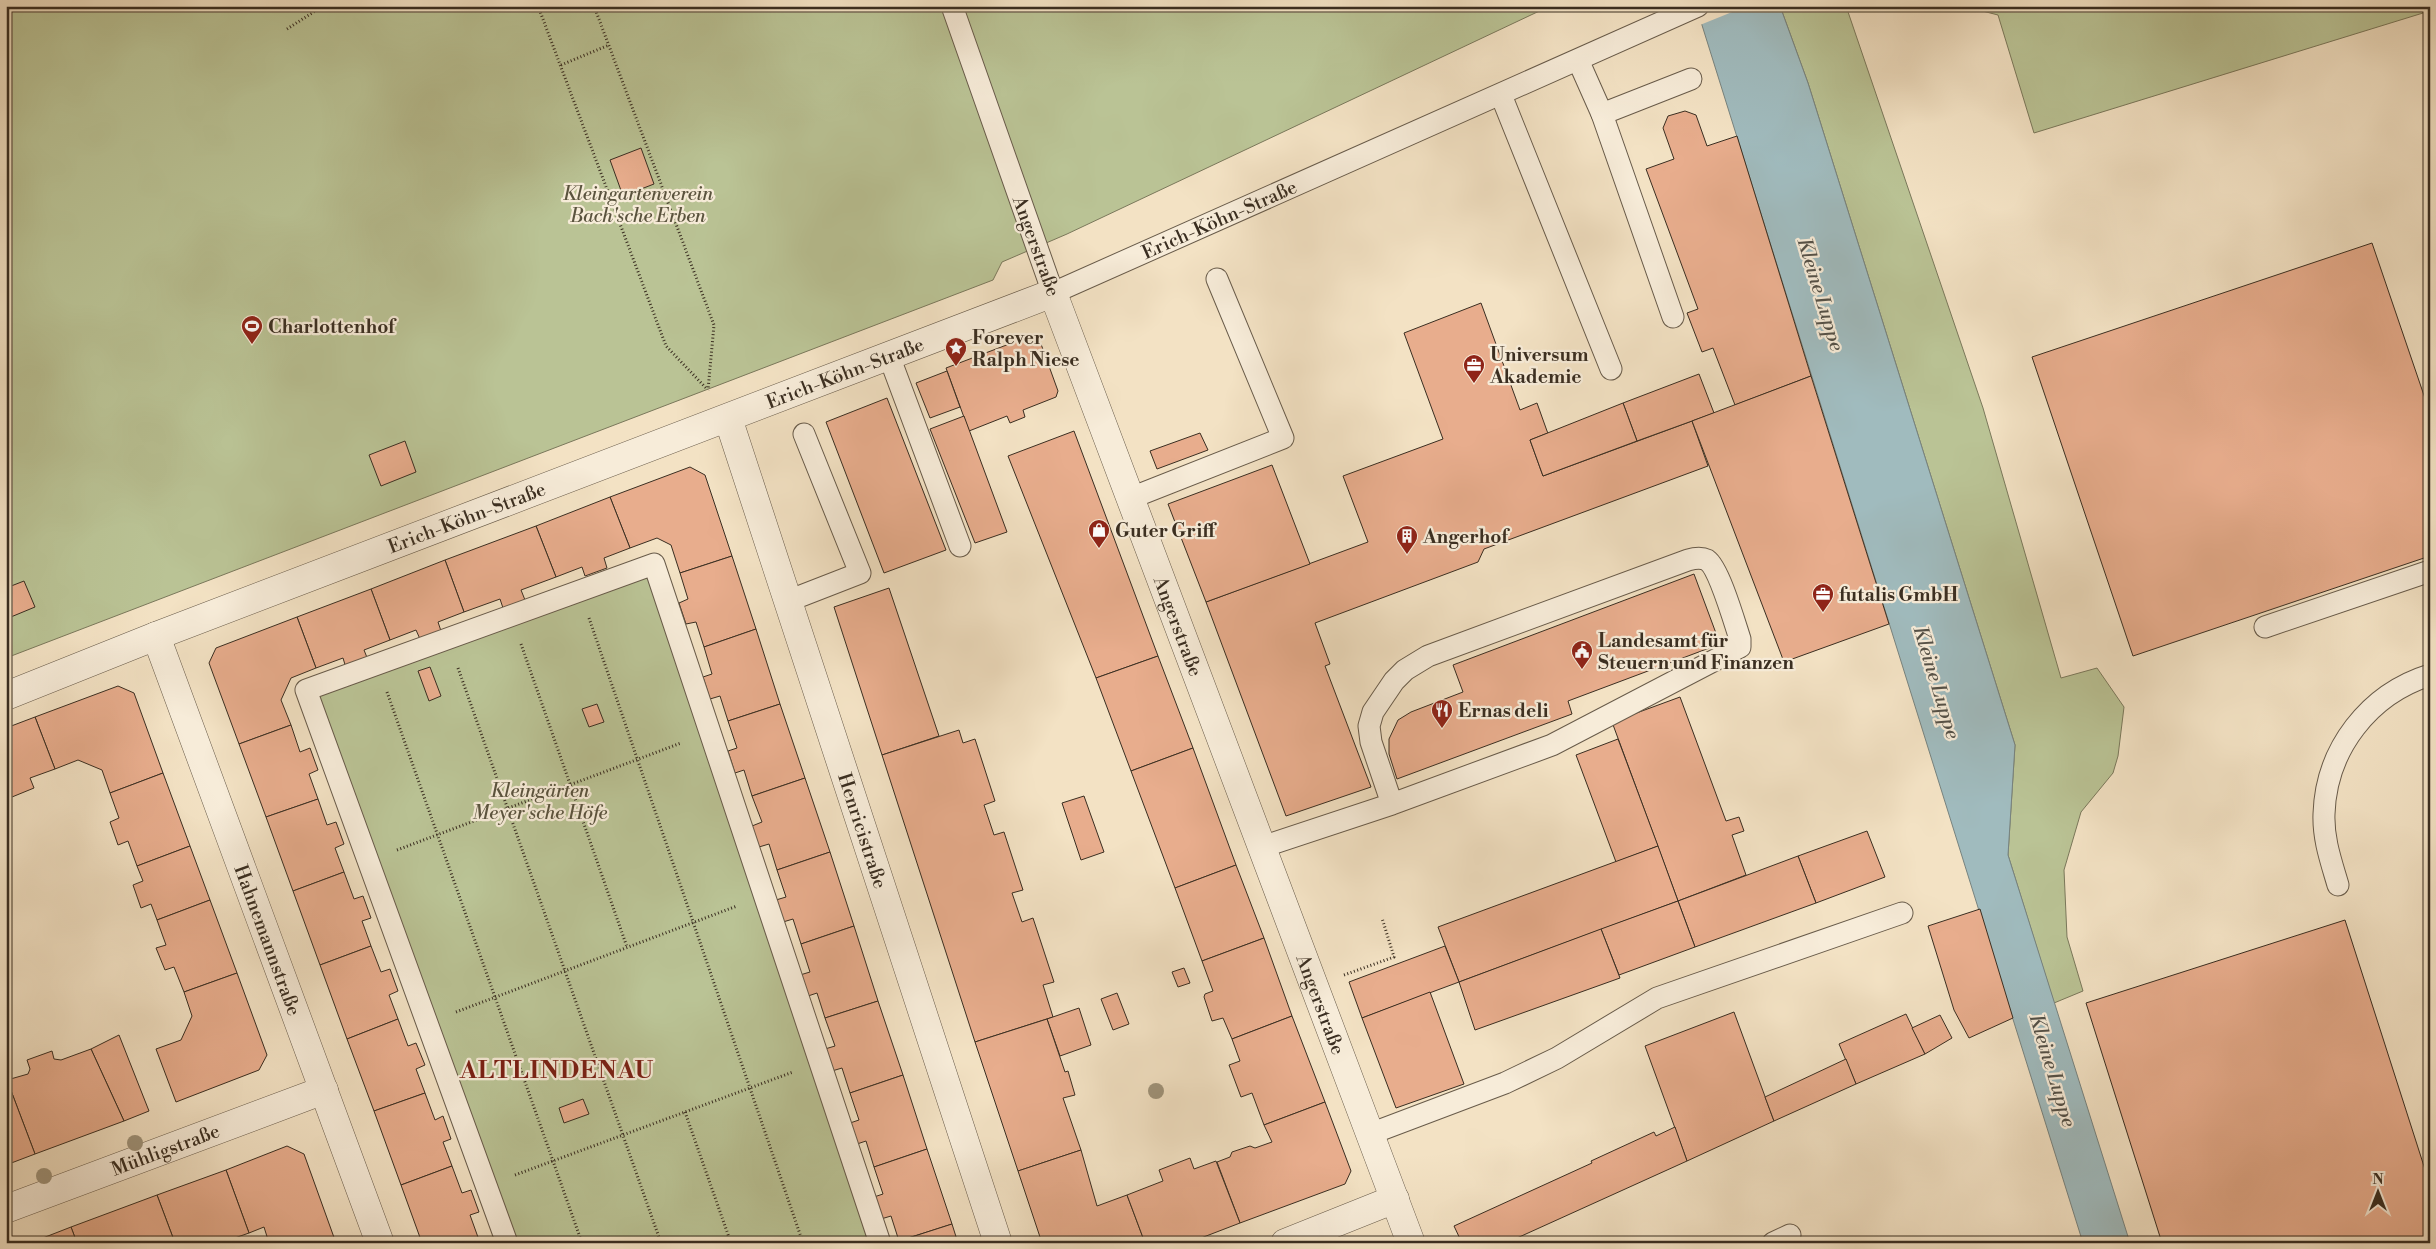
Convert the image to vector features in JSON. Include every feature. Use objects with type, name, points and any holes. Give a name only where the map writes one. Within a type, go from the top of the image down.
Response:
[{"type":"street","name":"Erich-Köhn-Straße","points":[[6,696],[156,636],[1053,293]]},
{"type":"street","name":"Angerstraße","points":[[1053,293],[1411,1243]]},
{"type":"street","name":"Henricistraße","points":[[728,418],[998,1243]]},
{"type":"street","name":"Hahnemannstraße","points":[[156,636],[380,1243]]},
{"type":"street","name":"Mühligstraße","points":[[6,1209],[324,1090]]},
{"type":"street","points":[[1285,1243],[1395,1199]]},
{"type":"lane","name":"Angerstraße","points":[[952,6],[1053,293]]},
{"type":"lane","name":"Erich-Köhn-Straße","points":[[1053,293],[1695,8]]},
{"type":"lane","points":[[1578,60],[1602,114],[1673,317]]},
{"type":"lane","points":[[1602,114],[1691,79]]},
{"type":"lane","points":[[1501,95],[1611,369]]},
{"type":"lane","points":[[1131,498],[1283,438],[1217,279]]},
{"type":"lane","points":[[889,356],[960,546]]},
{"type":"lane","points":[[788,601],[860,572],[804,434]]},
{"type":"lane","points":[[1262,847],[1392,804],[1552,745],[1740,647],[1740,639],[1718,575],[1708,561],[1698,558],[1688,560],[1428,656],[1405,670],[1382,697],[1369,726],[1371,742],[1392,804]]},
{"type":"lane","points":[[507,1243],[306,690],[654,564],[880,1243]]},
{"type":"lane","points":[[2265,627],[2430,571]]},
{"type":"lane","points":[[2338,885],[2327,848],[2324,814],[2329,780],[2334,763],[2350,731],[2375,705],[2400,687],[2430,675]]},
{"type":"lane","points":[[1370,1134],[1505,1084],[1557,1058],[1657,998],[1902,913]]},
{"type":"path","points":[[287,29],[323,6]]},
{"type":"path","points":[[538,6],[666,346],[708,390],[728,418]]},
{"type":"path","points":[[594,6],[714,324],[708,390]]},
{"type":"path","points":[[560,65],[609,45]]},
{"type":"path","points":[[580,591],[803,1243]]},
{"type":"path","points":[[512,616],[628,947]]},
{"type":"path","points":[[448,639],[661,1243]]},
{"type":"path","points":[[377,664],[582,1243]]},
{"type":"path","points":[[368,861],[710,732]]},
{"type":"path","points":[[427,1023],[764,896]]},
{"type":"path","points":[[1314,985],[1394,957],[1382,918]]},
{"type":"path","points":[[486,1185],[820,1062]]},
{"type":"path","points":[[685,1112],[731,1243]]},
{"type":"green space","name":"Kleingartenverein Bach'sche Erben","points":[[6,6],[1550,6],[1067,234],[1002,262],[993,280],[6,658]]},
{"type":"green space","points":[[1780,6],[1846,6],[1983,408],[2061,678],[2097,668],[2124,707],[2118,756],[2113,773],[2081,812],[2064,870],[2067,937],[2083,991],[2054,1003],[2008,855],[2015,745],[1808,83]]},
{"type":"green space","points":[[1963,6],[2417,6],[2423,13],[2034,133],[1998,15]]},
{"type":"green space","name":"Kleingärten Meyer'sche Höfe","points":[[654,564],[880,1243],[507,1243],[306,690]]},
{"type":"water","name":"Kleine Luppe","points":[[1696,6],[1780,6],[1808,83],[2015,745],[2008,855],[2130,1243],[2083,1243]]},
{"type":"pier","points":[[1693,6],[1747,6],[1700,25]]},
{"type":"building","points":[[1685,111],[1696,115],[1707,146],[1737,136],[1811,376],[1735,405],[1713,348],[1702,352],[1687,313],[1698,309],[1646,169],[1674,159],[1663,128],[1668,116]]},
{"type":"building","points":[[641,148],[654,184],[623,196],[610,160]]},
{"type":"building","points":[[2372,243],[2430,413],[2430,556],[2133,656],[2032,357]]},
{"type":"building","name":"Angerhof","points":[[1481,303],[1520,410],[1537,403],[1548,433],[1530,440],[1543,476],[1692,421],[1708,466],[1484,549],[1478,562],[1315,623],[1330,664],[1325,666],[1371,787],[1286,816],[1206,602],[1368,542],[1343,476],[1443,439],[1404,333]]},
{"type":"building","points":[[1025,338],[1041,344],[1058,391],[1056,397],[1023,410],[1025,417],[1010,423],[1007,416],[969,431],[946,368]]},
{"type":"building","points":[[947,371],[960,407],[930,418],[916,383]]},
{"type":"building","points":[[1699,374],[1714,413],[1637,441],[1623,403]]},
{"type":"building","points":[[1811,376],[1889,624],[1784,662],[1692,421]]},
{"type":"building","points":[[887,398],[946,550],[884,573],[826,422]]},
{"type":"building","points":[[1623,403],[1637,441],[1543,476],[1530,440]]},
{"type":"building","points":[[964,416],[1007,532],[975,543],[930,429]]},
{"type":"building","points":[[1074,431],[1158,656],[1096,678],[1008,456]]},
{"type":"building","points":[[1200,433],[1208,450],[1157,469],[1150,451]]},
{"type":"building","points":[[405,441],[416,472],[381,486],[369,455]]},
{"type":"building","points":[[1272,465],[1310,564],[1206,602],[1168,504]]},
{"type":"building","points":[[690,467],[705,475],[732,556],[680,573],[671,545],[657,538],[630,548],[610,497]]},
{"type":"building","points":[[610,497],[630,548],[604,558],[607,568],[585,576],[582,567],[556,577],[536,526]]},
{"type":"building","points":[[536,526],[556,577],[521,590],[525,600],[503,608],[500,599],[464,612],[445,560]]},
{"type":"building","points":[[732,556],[756,629],[704,647],[696,622],[686,624],[679,603],[688,599],[680,573]]},
{"type":"building","points":[[445,560],[464,612],[438,622],[441,631],[420,639],[416,630],[390,640],[371,589]]},
{"type":"building","points":[[1694,574],[1720,644],[1568,701],[1572,714],[1397,779],[1389,754],[1389,739],[1398,720],[1411,712],[1463,692],[1453,665]]},
{"type":"building","points":[[24,581],[35,607],[6,619],[6,588]]},
{"type":"building","points":[[889,588],[939,736],[882,755],[834,607]]},
{"type":"building","points":[[371,589],[390,640],[364,650],[368,660],[346,668],[343,658],[316,668],[297,617]]},
{"type":"building","points":[[297,617],[316,668],[291,678],[281,700],[291,725],[239,744],[209,663],[216,648]]},
{"type":"building","points":[[756,629],[780,704],[728,721],[720,696],[710,699],[703,677],[712,674],[704,647]]},
{"type":"building","points":[[1158,656],[1193,748],[1131,771],[1096,678]]},
{"type":"building","points":[[430,667],[441,696],[429,701],[418,671]]},
{"type":"building","points":[[118,686],[134,693],[163,773],[110,793],[102,770],[78,760],[55,769],[35,717]]},
{"type":"building","points":[[1680,697],[1726,821],[1739,817],[1744,831],[1732,835],[1746,875],[1678,901],[1612,722]]},
{"type":"building","points":[[597,704],[604,722],[589,727],[582,709]]},
{"type":"building","points":[[780,704],[805,778],[752,796],[744,770],[735,773],[728,751],[737,748],[728,721]]},
{"type":"building","points":[[35,717],[55,769],[30,778],[34,788],[12,797],[8,787],[6,788],[6,728]]},
{"type":"building","points":[[291,725],[300,752],[310,748],[318,770],[309,774],[318,799],[266,817],[239,744]]},
{"type":"building","points":[[959,730],[963,743],[975,739],[995,801],[984,805],[994,835],[1004,832],[1023,890],[1012,893],[1022,922],[1033,918],[1054,982],[1043,985],[1053,1017],[975,1042],[882,755]]},
{"type":"building","points":[[1618,739],[1658,846],[1616,862],[1576,755]]},
{"type":"building","points":[[1193,748],[1236,865],[1175,888],[1131,771]]},
{"type":"building","points":[[163,773],[190,846],[137,866],[128,841],[118,845],[110,822],[119,818],[110,793]]},
{"type":"building","points":[[805,778],[830,852],[777,870],[769,844],[759,847],[752,826],[762,822],[752,796]]},
{"type":"building","points":[[1084,796],[1104,852],[1081,860],[1062,803]]},
{"type":"building","points":[[318,799],[327,825],[336,822],[344,844],[335,848],[344,872],[293,891],[266,817]]},
{"type":"building","points":[[1867,831],[1885,877],[1816,903],[1798,856]]},
{"type":"building","points":[[190,846],[210,900],[157,920],[151,904],[141,908],[133,885],[143,881],[137,866]]},
{"type":"building","points":[[1658,846],[1678,901],[1459,982],[1438,927]]},
{"type":"building","points":[[830,852],[854,926],[801,944],[793,919],[783,922],[776,900],[786,897],[777,870]]},
{"type":"building","points":[[1798,856],[1816,903],[1695,947],[1678,901]]},
{"type":"building","points":[[1236,865],[1264,938],[1202,961],[1175,888]]},
{"type":"building","points":[[344,872],[354,899],[363,896],[371,918],[362,921],[371,946],[320,965],[293,891]]},
{"type":"building","points":[[210,900],[237,973],[184,992],[174,967],[165,970],[156,948],[166,945],[157,920]]},
{"type":"building","points":[[1678,901],[1695,947],[1619,975],[1601,929]]},
{"type":"building","points":[[1980,909],[2013,1018],[1969,1038],[1954,1010],[1928,926]]},
{"type":"building","points":[[2345,920],[2430,1185],[2430,1243],[2162,1243],[2086,1003]]},
{"type":"building","points":[[854,926],[878,1001],[825,1018],[817,993],[808,996],[800,975],[810,972],[801,944]]},
{"type":"building","points":[[1601,929],[1620,978],[1475,1030],[1459,982]]},
{"type":"building","points":[[1264,938],[1292,1016],[1232,1039],[1223,1018],[1212,1021],[1204,997],[1205,994],[1213,991],[1202,961]]},
{"type":"building","points":[[371,946],[381,972],[390,969],[398,991],[389,995],[398,1019],[347,1039],[320,965]]},
{"type":"building","points":[[1445,946],[1459,982],[1362,1018],[1349,982]]},
{"type":"building","points":[[1184,968],[1190,983],[1178,987],[1172,972]]},
{"type":"building","points":[[237,973],[267,1055],[259,1070],[176,1102],[156,1049],[181,1040],[192,1016],[184,992]]},
{"type":"building","points":[[1430,992],[1464,1084],[1396,1108],[1362,1018]]},
{"type":"building","points":[[1117,993],[1129,1024],[1113,1030],[1101,999]]},
{"type":"building","points":[[878,1001],[903,1075],[850,1093],[842,1068],[832,1071],[825,1049],[835,1046],[825,1018]]},
{"type":"building","points":[[1079,1008],[1091,1045],[1060,1056],[1047,1019]]},
{"type":"building","points":[[1734,1012],[1774,1121],[1687,1161],[1645,1046]]},
{"type":"building","points":[[1906,1014],[1925,1054],[1856,1084],[1839,1044]]},
{"type":"building","points":[[1940,1015],[1952,1038],[1925,1054],[1912,1028]]},
{"type":"building","points":[[1292,1016],[1325,1102],[1264,1125],[1252,1093],[1241,1097],[1229,1065],[1240,1061],[1232,1039]]},
{"type":"building","points":[[398,1019],[408,1046],[416,1043],[425,1065],[416,1069],[425,1093],[374,1111],[347,1039]]},
{"type":"building","points":[[1047,1019],[1065,1072],[1068,1071],[1075,1095],[1063,1098],[1081,1150],[1018,1171],[975,1042]]},
{"type":"building","points":[[119,1035],[149,1111],[124,1121],[91,1049]]},
{"type":"building","points":[[91,1049],[124,1121],[35,1154],[7,1080],[28,1074],[30,1069],[27,1060],[52,1051],[54,1059],[61,1060]]},
{"type":"building","points":[[1846,1059],[1856,1084],[1774,1121],[1765,1097]]},
{"type":"building","points":[[903,1075],[927,1149],[874,1167],[866,1141],[857,1144],[850,1123],[859,1120],[850,1093]]},
{"type":"building","points":[[6,1081],[35,1154],[6,1165]]},
{"type":"building","points":[[425,1093],[435,1120],[443,1116],[451,1139],[443,1142],[452,1166],[401,1185],[374,1111]]},
{"type":"building","points":[[583,1099],[589,1114],[564,1123],[559,1108]]},
{"type":"building","points":[[1325,1102],[1351,1171],[1345,1184],[1240,1223],[1217,1162],[1230,1157],[1232,1152],[1250,1146],[1255,1148],[1272,1142],[1264,1125]]},
{"type":"building","points":[[1675,1127],[1687,1161],[1506,1243],[1462,1243],[1454,1226],[1592,1163],[1591,1161],[1654,1132],[1656,1136]]},
{"type":"building","points":[[287,1146],[304,1154],[336,1243],[269,1243],[264,1227],[249,1233],[226,1170]]},
{"type":"building","points":[[927,1149],[952,1224],[899,1241],[891,1216],[881,1219],[874,1197],[883,1194],[874,1167]]},
{"type":"building","points":[[1081,1150],[1097,1206],[1127,1195],[1145,1243],[1042,1243],[1018,1171]]},
{"type":"building","points":[[1190,1158],[1194,1169],[1216,1161],[1240,1223],[1188,1243],[1145,1243],[1127,1195],[1163,1181],[1159,1170]]},
{"type":"building","points":[[452,1166],[462,1193],[471,1190],[479,1212],[470,1215],[479,1240],[472,1243],[422,1243],[401,1185]]},
{"type":"building","points":[[226,1170],[249,1233],[229,1240],[230,1243],[175,1243],[157,1195]]},
{"type":"building","points":[[157,1195],[175,1243],[77,1243],[71,1227]]},
{"type":"building","points":[[952,1224],[958,1243],[899,1241]]},
{"type":"building","points":[[71,1227],[77,1243],[30,1243]]},
{"type":"place","name":"Charlottenhof","points":[[252,345]]},
{"type":"place","name":"Forever Ralph Niese","points":[[956,367]]},
{"type":"place","name":"Universum Akademie","points":[[1474,384]]},
{"type":"place","name":"Guter Griff","points":[[1099,549]]},
{"type":"place","name":"Angerhof","points":[[1407,555]]},
{"type":"place","name":"futalis GmbH","points":[[1823,613]]},
{"type":"place","name":"Landesamt für Steuern und Finanzen","points":[[1582,670]]},
{"type":"place","name":"Ernas deli","points":[[1442,729]]},
{"type":"district","name":"ALTLINDENAU","points":[[557,1070]]}]
